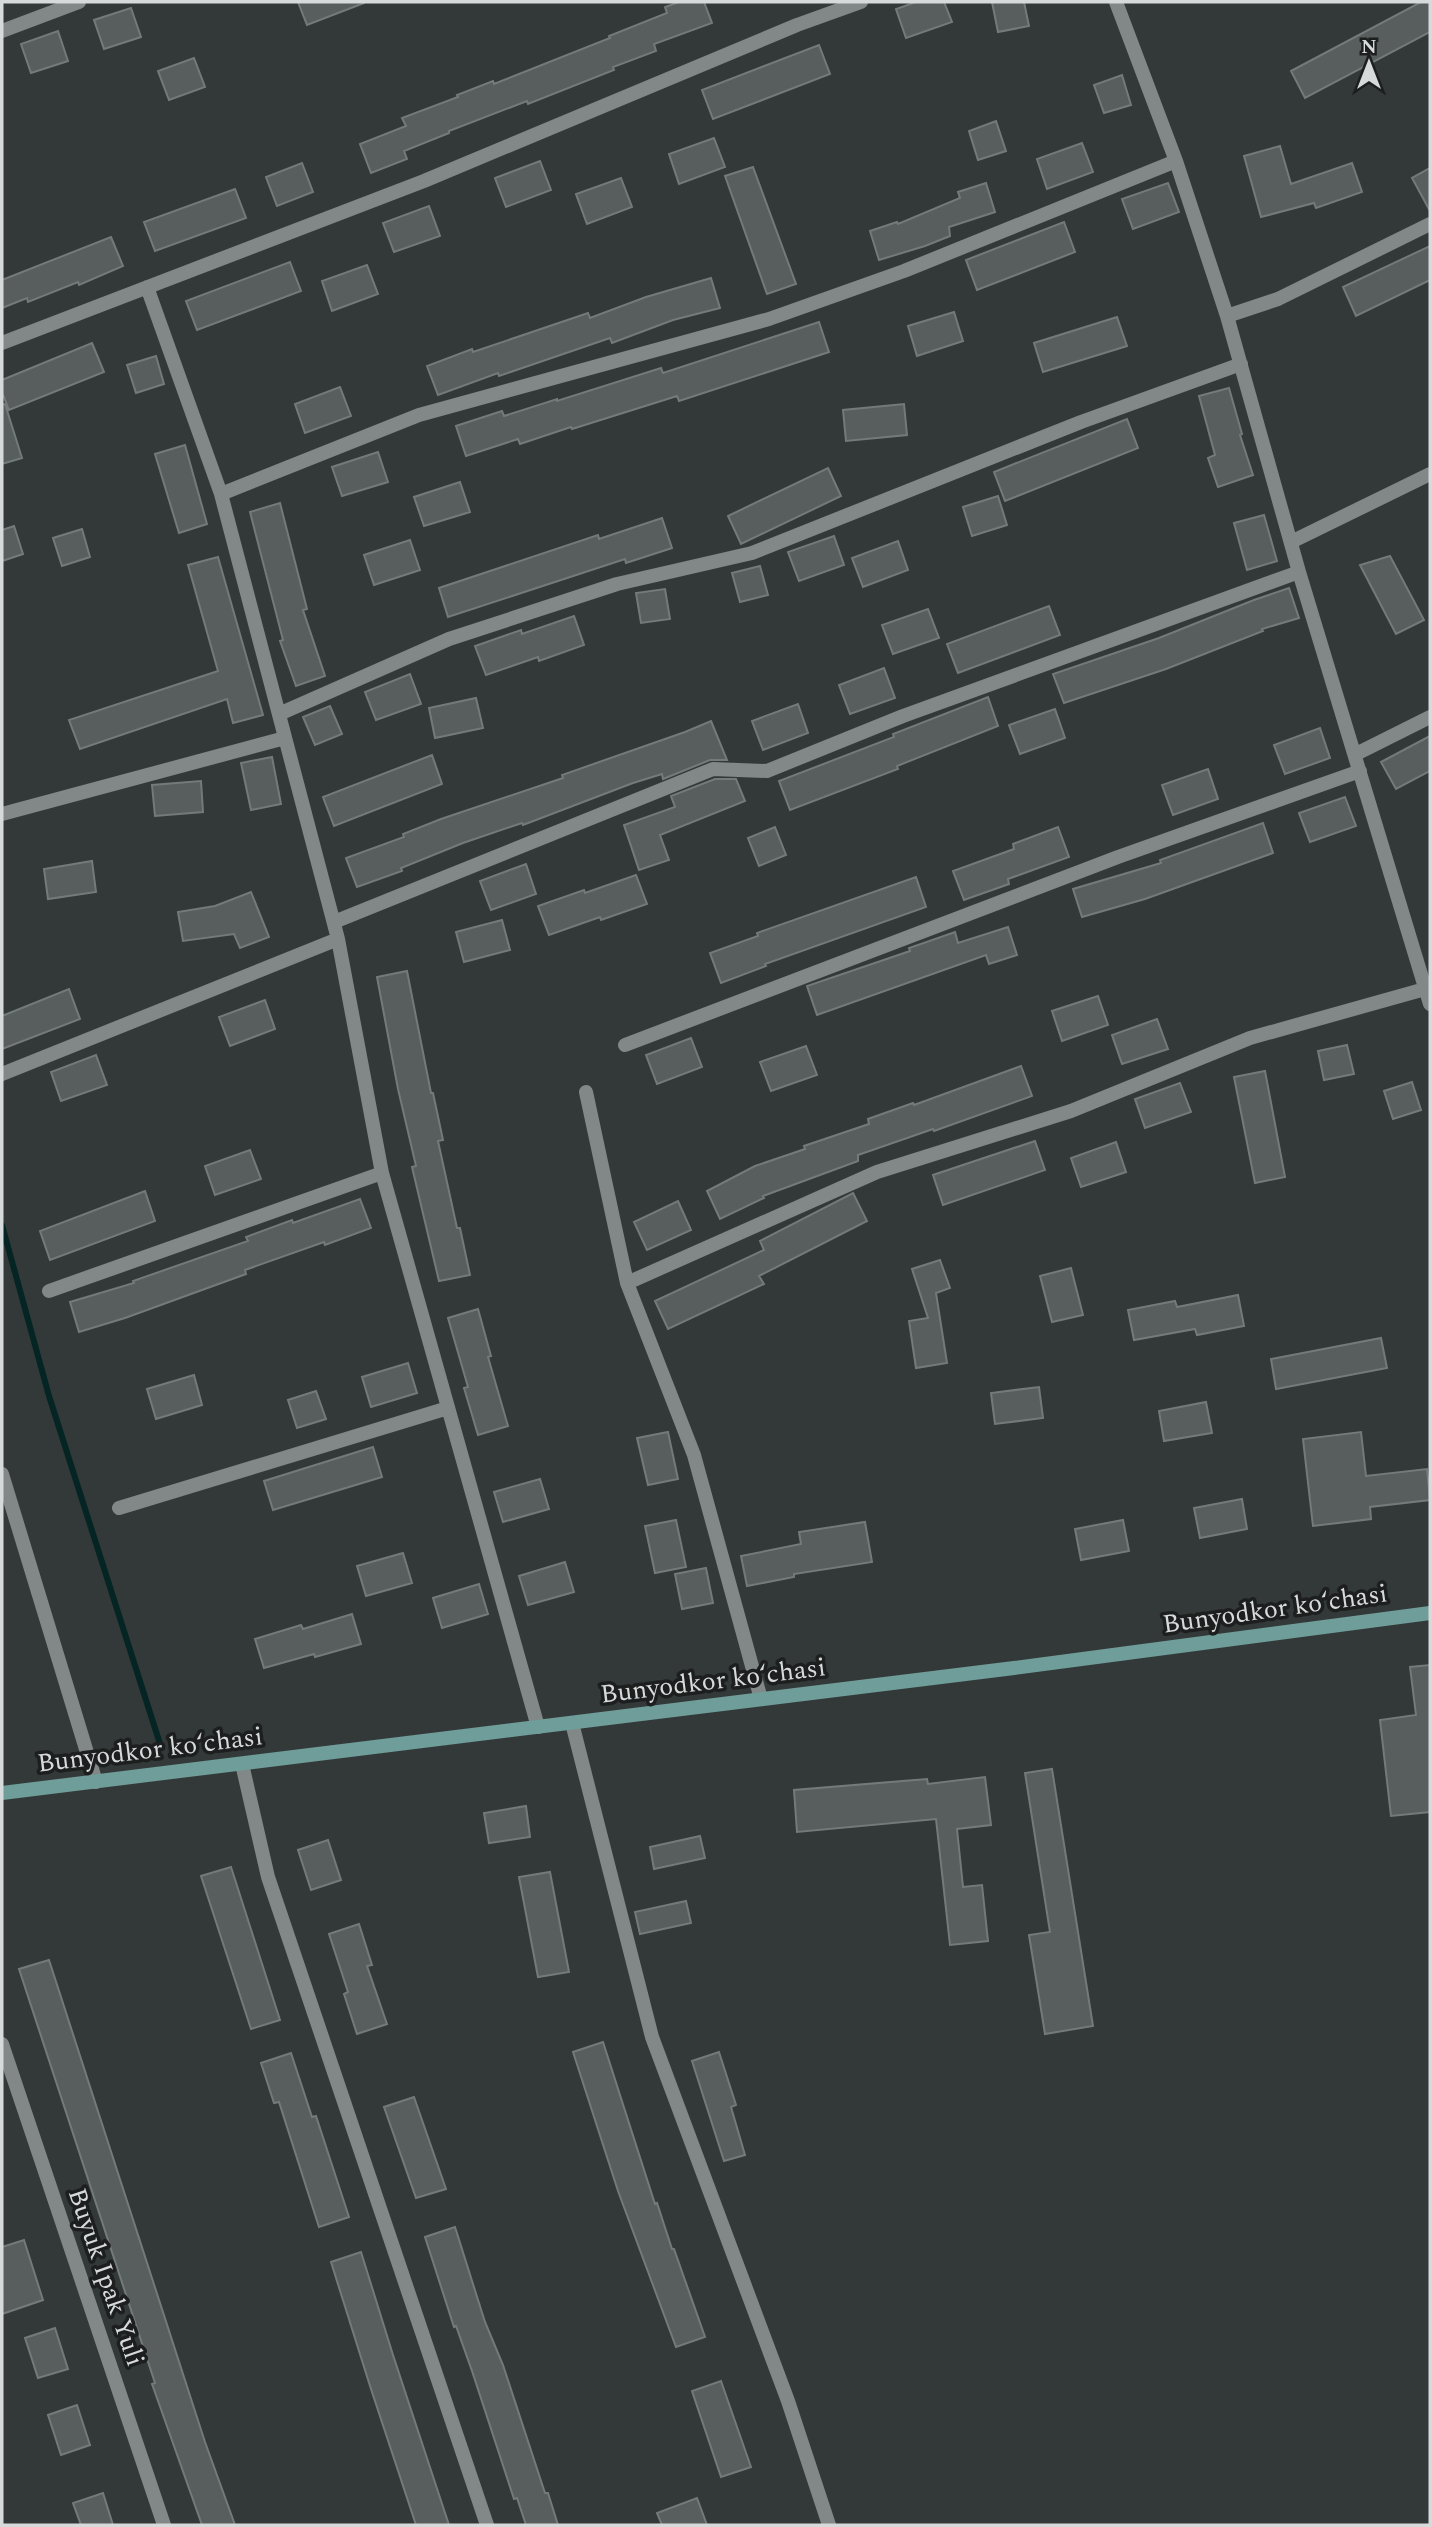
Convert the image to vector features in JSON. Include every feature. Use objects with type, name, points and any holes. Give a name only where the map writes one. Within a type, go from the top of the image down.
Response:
[{"type":"main road","name":"Bunyodkor koʻchasi","points":[[2,1793],[1430,1613]]},
{"type":"street","points":[[2,32],[79,2]]},
{"type":"street","points":[[2,343],[424,181],[797,25],[862,2]]},
{"type":"street","points":[[1116,2],[1176,161],[1227,316],[1299,572],[1360,771],[1425,967],[1425,989],[1430,1004]]},
{"type":"street","points":[[221,494],[419,415],[769,319],[904,271],[1176,161]]},
{"type":"street","points":[[1227,316],[1278,299],[1430,224]]},
{"type":"street","points":[[147,286],[221,494],[334,922],[382,1173],[538,1727]]},
{"type":"street","points":[[279,714],[449,639],[617,584],[752,553],[1081,422],[1241,364]]},
{"type":"street","points":[[1291,542],[1430,474]]},
{"type":"street","points":[[334,922],[713,769],[767,771],[903,716],[1299,572]]},
{"type":"street","points":[[1356,754],[1430,717]]},
{"type":"street","points":[[2,814],[285,738]]},
{"type":"street","points":[[625,1045],[1118,857],[1360,771]]},
{"type":"street","points":[[2,1074],[338,939]]},
{"type":"street","points":[[627,1283],[877,1172],[1070,1111],[1250,1038],[1425,989]]},
{"type":"street","points":[[586,1092],[627,1283],[694,1455],[761,1699]]},
{"type":"street","points":[[49,1291],[382,1173]]},
{"type":"street","points":[[118,1508],[448,1408]]},
{"type":"street","points":[[2,1475],[96,1782]]},
{"type":"street","points":[[572,1723],[652,2037],[788,2400],[829,2525]]},
{"type":"street","points":[[242,1763],[268,1877],[487,2525]]},
{"type":"street","name":"Buyuk Ipak Yuli","points":[[2,2045],[164,2525]]},
{"type":"building","points":[[298,2],[364,2],[364,3],[307,25]]},
{"type":"building","points":[[679,2],[704,2],[712,23],[654,44],[656,51],[613,67],[614,70],[449,131],[404,151],[407,159],[371,173],[360,144],[406,126],[402,118],[610,38],[609,36],[667,13],[665,7]]},
{"type":"building","points":[[916,2],[944,2],[952,22],[906,38],[896,9]]},
{"type":"building","points":[[992,2],[1024,2],[1029,26],[998,32]]},
{"type":"building","points":[[1421,2],[1430,2],[1430,32],[1305,98],[1291,71]]},
{"type":"building","points":[[131,8],[141,37],[104,49],[94,20]]},
{"type":"building","points":[[58,31],[68,61],[31,73],[21,44]]},
{"type":"building","points":[[819,45],[830,74],[713,119],[702,90]]},
{"type":"building","points":[[194,58],[205,87],[169,100],[158,71]]},
{"type":"building","points":[[1122,75],[1131,105],[1104,113],[1094,85]]},
{"type":"building","points":[[996,121],[1006,151],[978,160],[969,131]]},
{"type":"building","points":[[714,138],[725,167],[679,184],[669,154]]},
{"type":"building","points":[[1082,143],[1093,172],[1047,189],[1037,159]]},
{"type":"building","points":[[1280,146],[1291,184],[1352,163],[1362,192],[1316,208],[1314,203],[1261,217],[1244,156]]},
{"type":"building","points":[[540,161],[551,190],[506,207],[495,178]]},
{"type":"building","points":[[302,163],[313,192],[277,206],[266,177]]},
{"type":"building","points":[[753,167],[796,284],[767,294],[725,176]]},
{"type":"building","points":[[1430,168],[1430,211],[1412,178]]},
{"type":"building","points":[[621,178],[632,207],[587,224],[576,194]]},
{"type":"building","points":[[986,183],[995,212],[949,227],[950,236],[879,260],[870,231],[897,222],[898,224],[960,198],[958,192]]},
{"type":"building","points":[[1168,183],[1179,212],[1133,229],[1122,199]]},
{"type":"building","points":[[235,189],[246,218],[155,251],[144,222]]},
{"type":"building","points":[[429,206],[440,236],[394,252],[383,223]]},
{"type":"building","points":[[1064,222],[1075,252],[977,290],[966,260]]},
{"type":"building","points":[[111,237],[123,266],[79,285],[78,282],[28,302],[27,298],[2,308],[2,280]]},
{"type":"building","points":[[1430,246],[1430,280],[1356,316],[1343,287]]},
{"type":"building","points":[[290,262],[301,291],[197,330],[186,301]]},
{"type":"building","points":[[367,265],[378,294],[332,311],[322,281]]},
{"type":"building","points":[[711,278],[720,308],[673,320],[612,343],[610,338],[438,395],[427,366],[588,313],[590,318],[646,297]]},
{"type":"building","points":[[954,312],[963,341],[917,356],[908,326]]},
{"type":"building","points":[[1117,317],[1127,346],[1043,372],[1034,343]]},
{"type":"building","points":[[819,322],[829,352],[679,401],[677,396],[520,444],[518,439],[466,456],[456,426],[502,411],[504,416],[661,368],[663,373]]},
{"type":"building","points":[[92,343],[104,372],[9,410],[2,392],[2,380]]},
{"type":"building","points":[[156,356],[164,384],[136,393],[127,365]]},
{"type":"building","points":[[340,387],[351,416],[305,433],[295,404]]},
{"type":"building","points":[[1229,388],[1253,475],[1218,487],[1208,458],[1215,455],[1199,396]]},
{"type":"building","points":[[5,404],[22,458],[2,464],[2,405]]},
{"type":"building","points":[[904,404],[907,435],[846,441],[843,410]]},
{"type":"building","points":[[1127,419],[1138,448],[1005,501],[994,472]]},
{"type":"building","points":[[185,445],[207,524],[179,533],[155,454]]},
{"type":"building","points":[[378,452],[388,482],[342,496],[332,467]]},
{"type":"building","points":[[828,468],[841,496],[741,544],[728,516]]},
{"type":"building","points":[[460,482],[470,512],[424,526],[414,497]]},
{"type":"building","points":[[998,496],[1007,525],[972,536],[963,507]]},
{"type":"building","points":[[280,503],[307,609],[303,610],[325,676],[296,686],[280,641],[283,640],[250,512]]},
{"type":"building","points":[[1264,515],[1277,561],[1247,570],[1234,523]]},
{"type":"building","points":[[662,518],[672,548],[626,563],[625,559],[448,617],[439,588],[598,535],[599,539]]},
{"type":"building","points":[[14,526],[23,554],[2,561],[2,530]]},
{"type":"building","points":[[82,529],[90,557],[62,566],[53,538]]},
{"type":"building","points":[[834,536],[844,565],[799,581],[788,552]]},
{"type":"building","points":[[410,540],[420,570],[374,585],[364,555]]},
{"type":"building","points":[[898,541],[908,570],[863,587],[852,558]]},
{"type":"building","points":[[1390,556],[1424,620],[1396,634],[1360,565]]},
{"type":"building","points":[[218,557],[263,715],[233,723],[227,699],[80,749],[69,720],[218,671],[188,565]]},
{"type":"building","points":[[760,566],[768,595],[740,602],[732,573]]},
{"type":"building","points":[[1289,588],[1299,618],[1262,629],[1263,631],[1166,669],[1064,703],[1053,674],[1159,638]]},
{"type":"building","points":[[665,589],[670,619],[641,623],[636,593]]},
{"type":"building","points":[[1049,606],[1060,635],[958,673],[947,644]]},
{"type":"building","points":[[928,609],[939,638],[893,654],[882,625]]},
{"type":"building","points":[[574,616],[584,645],[539,661],[538,657],[486,675],[475,646],[521,630],[522,634]]},
{"type":"building","points":[[884,668],[895,698],[850,714],[839,685]]},
{"type":"building","points":[[410,674],[421,704],[376,720],[365,692]]},
{"type":"building","points":[[988,697],[998,726],[897,766],[898,769],[790,810],[779,781]]},
{"type":"building","points":[[476,698],[483,728],[435,738],[429,708]]},
{"type":"building","points":[[798,704],[808,733],[763,750],[752,721]]},
{"type":"building","points":[[330,706],[342,734],[315,745],[303,717]]},
{"type":"building","points":[[1055,709],[1065,738],[1020,754],[1009,725]]},
{"type":"building","points":[[711,721],[727,760],[710,760],[663,779],[662,774],[633,783],[523,825],[522,823],[463,843],[401,868],[402,871],[357,887],[346,858],[404,837],[403,834],[441,819],[563,778],[562,775]]},
{"type":"building","points":[[1320,728],[1330,758],[1285,774],[1274,745]]},
{"type":"building","points":[[1430,736],[1430,771],[1396,789],[1381,762]]},
{"type":"building","points":[[432,755],[442,784],[334,826],[323,797]]},
{"type":"building","points":[[272,757],[281,804],[251,810],[241,763]]},
{"type":"building","points":[[1208,769],[1218,799],[1173,815],[1162,785]]},
{"type":"building","points":[[715,779],[736,779],[745,801],[660,835],[669,860],[639,870],[624,825],[675,807],[671,796]]},
{"type":"building","points":[[201,781],[203,812],[155,816],[152,785]]},
{"type":"building","points":[[1345,797],[1356,826],[1310,842],[1299,813]]},
{"type":"building","points":[[1263,823],[1273,853],[1145,899],[1082,917],[1073,889],[1161,863],[1160,860]]},
{"type":"building","points":[[775,827],[786,855],[759,866],[748,838]]},
{"type":"building","points":[[1058,827],[1069,857],[1008,879],[1009,884],[964,900],[953,871],[1014,849],[1013,844]]},
{"type":"building","points":[[92,861],[96,892],[48,899],[44,869]]},
{"type":"building","points":[[526,864],[536,894],[491,910],[480,881]]},
{"type":"building","points":[[636,875],[647,904],[549,935],[538,906]]},
{"type":"building","points":[[916,877],[926,907],[765,964],[766,966],[721,983],[710,953],[758,936],[757,933]]},
{"type":"building","points":[[251,892],[269,937],[240,948],[234,934],[183,941],[178,912],[215,906]]},
{"type":"building","points":[[502,920],[510,950],[464,962],[456,932]]},
{"type":"building","points":[[1008,927],[1017,955],[989,964],[986,955],[817,1015],[807,986],[910,951],[909,948],[955,932],[958,943]]},
{"type":"building","points":[[407,971],[443,1140],[438,1141],[470,1275],[439,1281],[412,1167],[416,1166],[377,977]]},
{"type":"building","points":[[69,989],[80,1019],[2,1049],[2,1016]]},
{"type":"building","points":[[1098,996],[1108,1025],[1062,1041],[1052,1011]]},
{"type":"building","points":[[265,1000],[275,1029],[230,1046],[219,1017]]},
{"type":"building","points":[[1157,1019],[1168,1049],[1122,1064],[1112,1035]]},
{"type":"building","points":[[691,1038],[702,1067],[657,1084],[646,1055]]},
{"type":"building","points":[[1347,1045],[1354,1074],[1324,1080],[1318,1051]]},
{"type":"building","points":[[806,1046],[817,1075],[771,1091],[760,1062]]},
{"type":"building","points":[[96,1055],[107,1085],[61,1101],[51,1072]]},
{"type":"building","points":[[1021,1066],[1032,1096],[858,1155],[858,1161],[763,1196],[764,1198],[720,1219],[707,1191],[755,1166],[869,1124],[868,1119]]},
{"type":"building","points":[[1265,1071],[1285,1177],[1255,1183],[1234,1077]]},
{"type":"building","points":[[1412,1082],[1421,1110],[1393,1119],[1384,1091]]},
{"type":"building","points":[[1180,1083],[1191,1112],[1145,1128],[1135,1099]]},
{"type":"building","points":[[1035,1141],[1045,1170],[943,1205],[933,1175]]},
{"type":"building","points":[[1116,1142],[1126,1172],[1081,1187],[1071,1158]]},
{"type":"building","points":[[250,1150],[261,1179],[215,1195],[205,1166]]},
{"type":"building","points":[[145,1191],[155,1221],[50,1260],[40,1231]]},
{"type":"building","points":[[853,1193],[867,1221],[759,1276],[764,1284],[668,1329],[655,1301],[764,1250],[760,1241]]},
{"type":"building","points":[[360,1199],[371,1228],[245,1270],[246,1274],[79,1332],[70,1302],[134,1283],[133,1281],[248,1241],[246,1237]]},
{"type":"building","points":[[678,1201],[691,1230],[647,1250],[634,1222]]},
{"type":"building","points":[[940,1260],[950,1288],[936,1293],[947,1363],[916,1368],[909,1321],[928,1318],[912,1269]]},
{"type":"building","points":[[1071,1268],[1083,1315],[1052,1322],[1040,1276]]},
{"type":"building","points":[[1238,1295],[1244,1326],[1197,1335],[1195,1329],[1134,1340],[1128,1310],[1175,1301],[1177,1307]]},
{"type":"building","points":[[478,1309],[491,1356],[488,1357],[508,1426],[478,1435],[464,1388],[468,1387],[448,1318]]},
{"type":"building","points":[[1381,1338],[1387,1368],[1276,1389],[1271,1359]]},
{"type":"building","points":[[408,1363],[417,1393],[371,1407],[362,1377]]},
{"type":"building","points":[[194,1375],[202,1405],[156,1419],[147,1389]]},
{"type":"building","points":[[1039,1387],[1043,1418],[995,1424],[991,1393]]},
{"type":"building","points":[[316,1391],[326,1419],[297,1428],[288,1400]]},
{"type":"building","points":[[1206,1402],[1212,1433],[1164,1441],[1159,1411]]},
{"type":"building","points":[[668,1432],[678,1479],[648,1485],[637,1438]]},
{"type":"building","points":[[1361,1432],[1366,1476],[1427,1469],[1430,1500],[1370,1507],[1371,1519],[1313,1526],[1303,1439]]},
{"type":"building","points":[[373,1447],[382,1477],[273,1510],[264,1481]]},
{"type":"building","points":[[540,1479],[549,1509],[503,1522],[494,1492]]},
{"type":"building","points":[[1242,1499],[1247,1529],[1200,1538],[1194,1508]]},
{"type":"building","points":[[676,1520],[686,1567],[655,1573],[645,1526]]},
{"type":"building","points":[[1123,1520],[1129,1551],[1081,1560],[1075,1529]]},
{"type":"building","points":[[865,1522],[872,1562],[794,1574],[794,1577],[747,1586],[741,1556],[801,1544],[799,1532]]},
{"type":"building","points":[[403,1553],[412,1583],[366,1596],[357,1566]]},
{"type":"building","points":[[565,1562],[574,1592],[528,1605],[519,1576]]},
{"type":"building","points":[[706,1568],[713,1603],[682,1609],[675,1574]]},
{"type":"building","points":[[479,1584],[488,1614],[442,1628],[433,1598]]},
{"type":"building","points":[[352,1614],[361,1644],[264,1668],[255,1639],[301,1625],[303,1629]]},
{"type":"building","points":[[1430,1665],[1430,1812],[1391,1816],[1380,1720],[1416,1715],[1410,1667]]},
{"type":"building","points":[[1052,1769],[1093,2026],[1045,2034],[1029,1935],[1050,1932],[1025,1773]]},
{"type":"building","points":[[985,1777],[991,1825],[957,1829],[963,1887],[982,1885],[988,1941],[950,1945],[936,1819],[797,1832],[794,1790],[927,1779],[928,1784]]},
{"type":"building","points":[[526,1806],[530,1837],[489,1843],[484,1813]]},
{"type":"building","points":[[700,1836],[705,1858],[654,1869],[650,1847]]},
{"type":"building","points":[[328,1840],[341,1880],[311,1890],[298,1850]]},
{"type":"building","points":[[231,1867],[280,2020],[251,2029],[201,1876]]},
{"type":"building","points":[[550,1872],[569,1972],[538,1977],[519,1877]]},
{"type":"building","points":[[686,1901],[691,1923],[640,1934],[635,1912]]},
{"type":"building","points":[[359,1924],[372,1965],[367,1966],[387,2024],[357,2034],[344,1994],[348,1992],[329,1934]]},
{"type":"building","points":[[49,1960],[205,2442],[235,2525],[202,2525],[152,2384],[155,2383],[19,1969]]},
{"type":"building","points":[[603,2042],[655,2204],[657,2203],[705,2337],[676,2347],[618,2191],[573,2052]]},
{"type":"building","points":[[719,2052],[736,2105],[731,2107],[745,2155],[724,2161],[692,2061]]},
{"type":"building","points":[[291,2053],[312,2117],[316,2116],[349,2217],[319,2227],[279,2102],[274,2103],[261,2063]]},
{"type":"building","points":[[414,2097],[446,2189],[416,2198],[384,2107]]},
{"type":"building","points":[[455,2227],[485,2322],[503,2365],[558,2525],[526,2525],[517,2498],[514,2499],[472,2371],[456,2326],[454,2327],[425,2237]]},
{"type":"building","points":[[24,2240],[43,2300],[2,2314],[2,2247]]},
{"type":"building","points":[[361,2252],[449,2525],[416,2525],[370,2386],[331,2262]]},
{"type":"building","points":[[55,2328],[68,2369],[38,2378],[25,2338]]},
{"type":"building","points":[[721,2381],[751,2467],[721,2477],[692,2391]]},
{"type":"building","points":[[77,2405],[90,2445],[61,2455],[48,2415]]},
{"type":"building","points":[[103,2493],[113,2525],[81,2525],[73,2503]]},
{"type":"building","points":[[697,2498],[707,2525],[662,2525],[657,2513]]},
{"type":"waterway","points":[[2,1225],[49,1396],[161,1747]]}]
